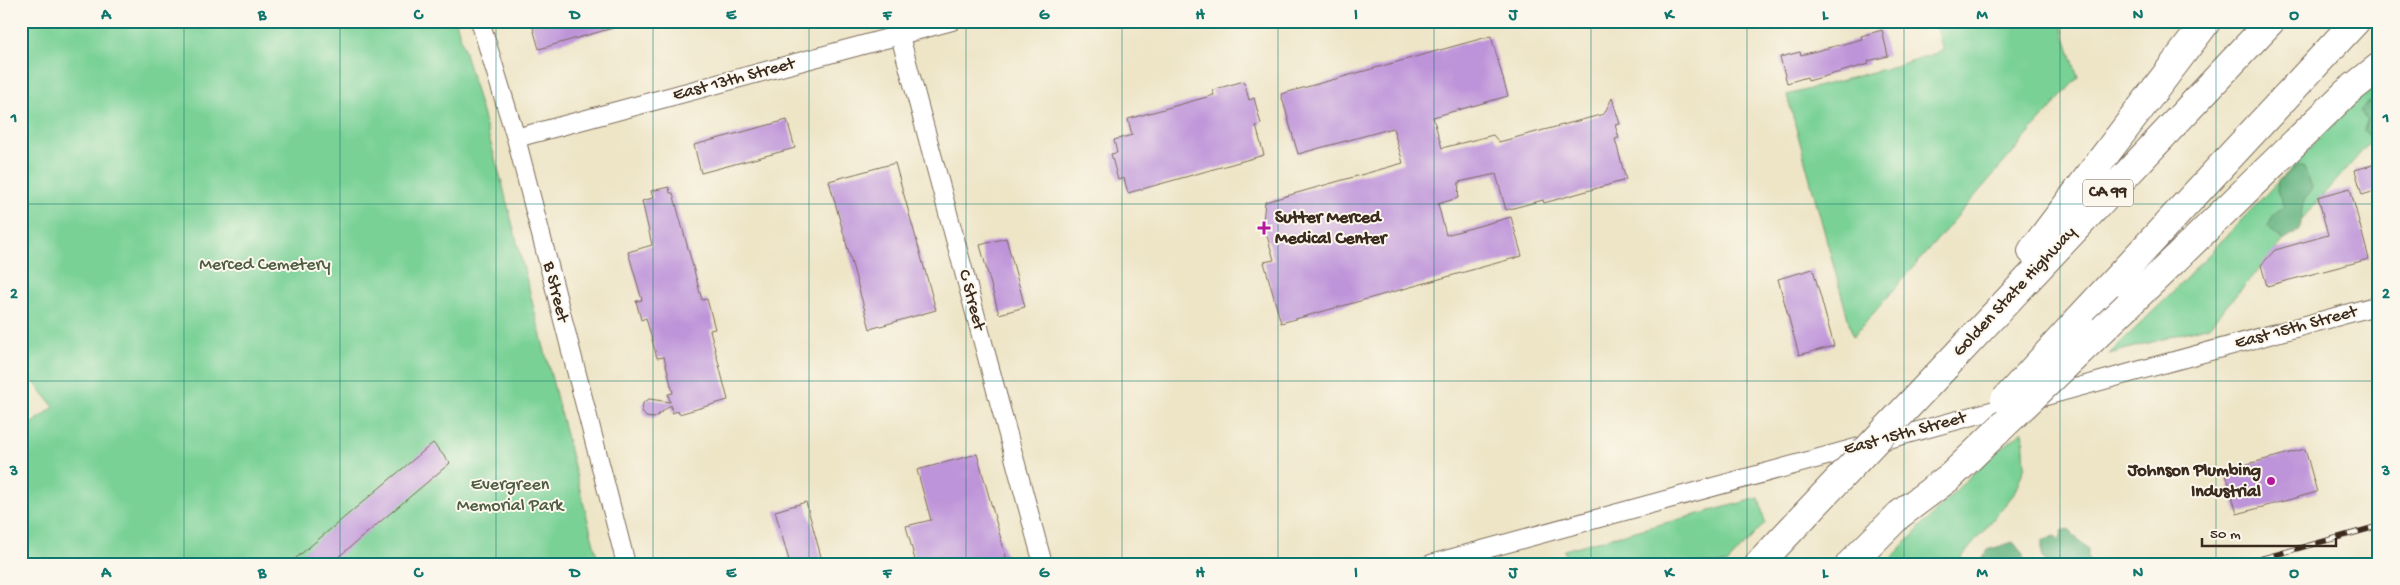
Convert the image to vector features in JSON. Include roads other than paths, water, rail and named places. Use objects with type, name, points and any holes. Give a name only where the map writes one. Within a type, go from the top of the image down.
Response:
[{"type":"highway","points":[[1946,366],[2207,21]]},
{"type":"highway","name":"Golden State Highway","points":[[1759,564],[2271,21]]},
{"type":"highway","points":[[1850,564],[1899,515],[2356,21]]},
{"type":"highway","points":[[1899,515],[1951,476],[2346,93],[2379,67]]},
{"type":"street","name":"B Street","points":[[480,21],[516,138],[626,564]]},
{"type":"street","name":"East 13th Street","points":[[516,138],[952,21]]},
{"type":"street","name":"C Street","points":[[900,36],[1043,564]]},
{"type":"street","name":"East 15th Street","points":[[1431,564],[2379,305]]},
{"type":"railway","points":[[2242,564],[2379,526]]},
{"type":"place","name":"Sutter Merced Medical Center","points":[[1264,228]]},
{"type":"place","name":"Johnson Plumbing Industrial","points":[[2271,481]]},
{"type":"park label","name":"Merced Cemetery","points":[[265,265]]},
{"type":"park label","name":"Evergreen Memorial Park","points":[[510,495]]}]
